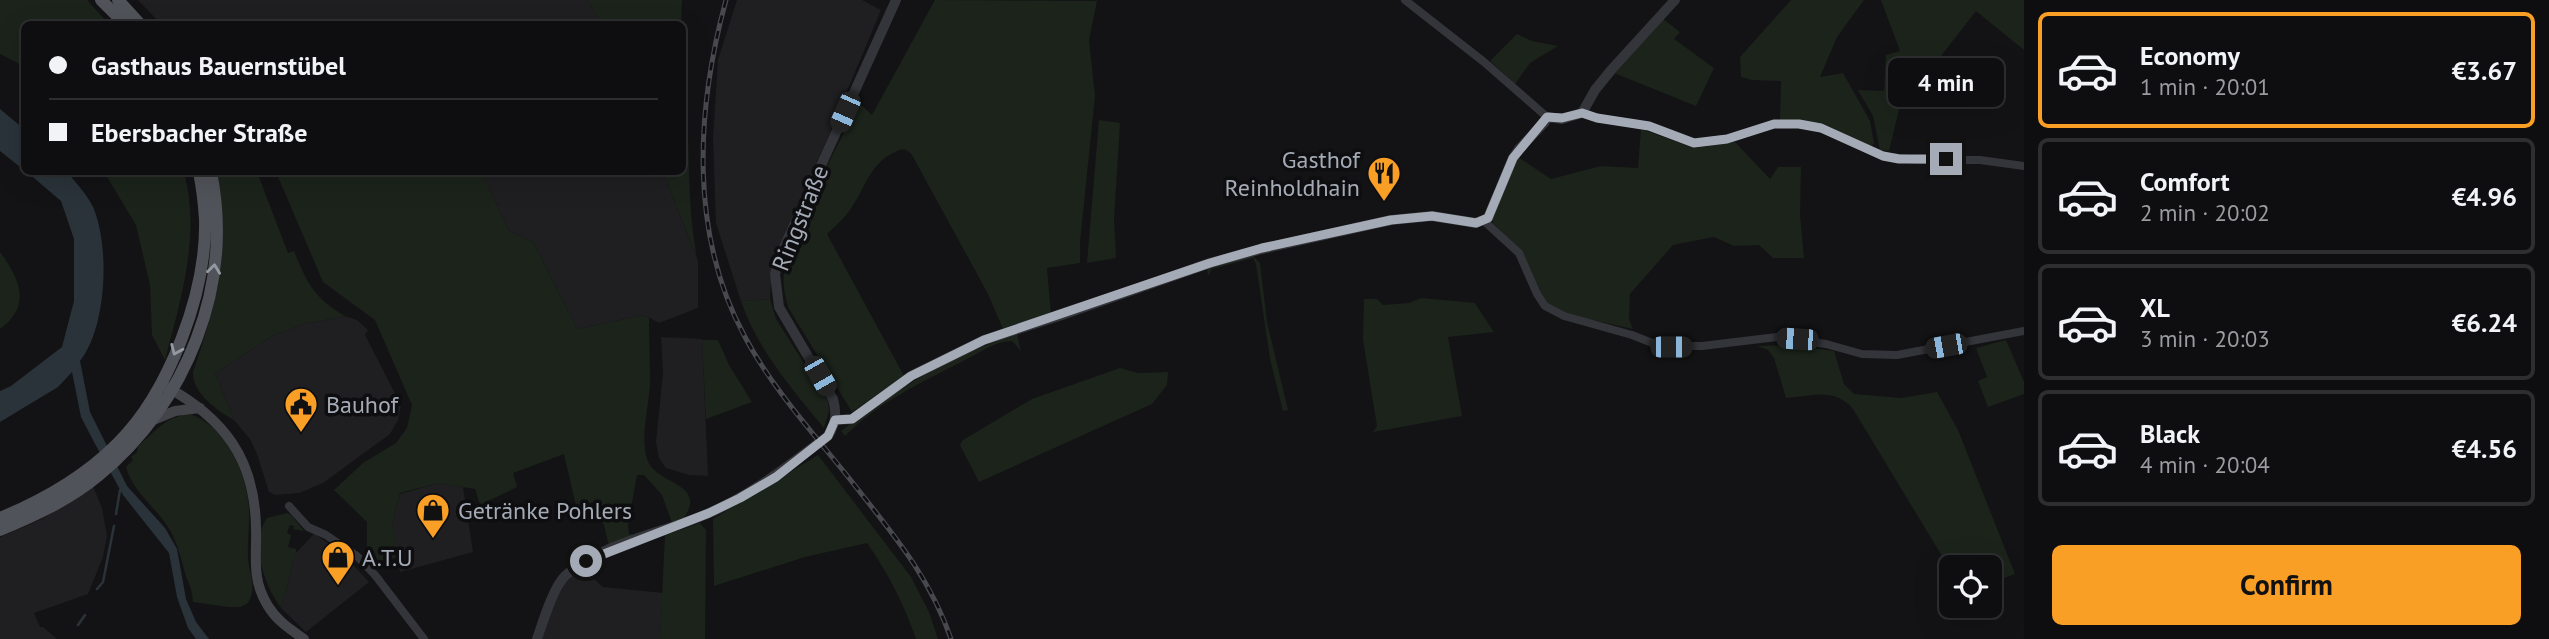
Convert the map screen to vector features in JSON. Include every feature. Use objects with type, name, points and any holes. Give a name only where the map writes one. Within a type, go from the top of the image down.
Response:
[{"type":"main road","points":[[101,0],[121,21]]},
{"type":"main road","points":[[118,0],[137,21]]},
{"type":"main road","points":[[121,448],[160,383],[185,328],[200,268],[205,220],[199,175]]},
{"type":"main road","points":[[0,530],[51,507],[153,420],[173,390],[198,335],[214,275],[216,220],[211,175]]},
{"type":"main road","points":[[160,383],[200,408],[232,439],[244,464],[253,493],[256,528],[254,560],[259,586],[268,606],[280,622],[303,639]]},
{"type":"main road","points":[[153,420],[176,411],[200,408]]},
{"type":"main road","points":[[0,518],[94,472]]},
{"type":"street","name":"Ringstraße","points":[[835,420],[833,399],[779,307],[775,274],[780,257],[896,0]]},
{"type":"street","points":[[1405,0],[1484,62],[1539,113],[1547,117],[1562,118],[1582,113],[1649,126],[1694,143],[1727,139],[1774,124],[1799,124],[1821,128],[1883,156],[1916,160],[1980,160],[2024,166]]},
{"type":"street","points":[[1582,113],[1595,90],[1612,69],[1675,0]]},
{"type":"street","points":[[537,639],[563,578],[586,561],[709,513],[740,498],[776,477],[828,436],[835,420],[852,419],[911,376],[984,340],[1262,248],[1391,220],[1432,216],[1476,223],[1488,218],[1513,158],[1547,117]]},
{"type":"street","points":[[1484,220],[1518,253],[1537,294],[1551,310],[1660,346],[1702,346],[1777,337],[1877,356],[1897,355],[2024,331]]},
{"type":"street","points":[[289,506],[308,527],[326,535],[357,556],[382,583],[424,639]]},
{"type":"shaded area","points":[[0,0],[87,0],[106,21],[21,21],[21,64],[0,54]]},
{"type":"shaded area","points":[[138,0],[588,0],[599,21],[158,21]]},
{"type":"shaded area","points":[[588,0],[682,0],[681,21],[599,21]]},
{"type":"shaded area","points":[[737,0],[862,0],[881,10],[772,262],[770,299],[741,301],[716,223],[713,139],[718,60]]},
{"type":"shaded area","points":[[935,0],[1097,1],[1089,40],[1095,96],[1080,263],[1047,268],[1051,315],[1003,329],[988,294],[912,155],[903,150],[885,158],[873,171],[848,213],[827,234],[904,376],[852,412],[789,309],[784,285],[786,261],[829,162],[859,103],[872,115]]},
{"type":"shaded area","points":[[1791,0],[1864,0],[1837,37],[1820,77],[1843,73],[1870,121],[1874,143],[1871,147],[1802,121],[1780,120],[1781,81],[1741,77],[1740,57]]},
{"type":"shaded area","points":[[1881,0],[2024,0],[2024,50],[1976,11],[1899,110],[1889,151],[1880,150],[1873,116],[1858,90],[1884,91],[1886,55],[1900,51]]},
{"type":"shaded area","points":[[1663,19],[1680,32],[1674,39],[1714,68],[1696,106],[1614,73]]},
{"type":"shaded area","points":[[1517,34],[1532,41],[1558,46],[1530,63],[1515,84],[1490,61]]},
{"type":"shaded area","points":[[686,92],[691,211],[697,258],[664,175],[686,175]]},
{"type":"shaded area","points":[[0,109],[21,126],[21,168],[0,151]]},
{"type":"shaded area","points":[[1099,120],[1120,123],[1114,219],[1116,258],[1087,263]]},
{"type":"shaded area","points":[[1641,129],[1694,148],[1735,142],[1770,179],[1778,167],[1801,167],[1800,215],[1804,258],[1773,258],[1759,245],[1734,246],[1714,237],[1673,245],[1630,294],[1629,319],[1633,329],[1565,314],[1548,305],[1521,250],[1492,219],[1518,157],[1551,179],[1601,166],[1638,168]]},
{"type":"shaded area","points":[[31,175],[69,175],[93,207],[98,223],[102,243],[103,286],[96,328],[80,361],[90,412],[127,486],[165,528],[177,549],[186,599],[196,622],[209,639],[196,639],[188,628],[177,597],[169,553],[123,495],[94,442],[81,417],[72,372],[58,387],[0,422],[0,391],[11,386],[62,347],[74,301],[74,239],[61,201]]},
{"type":"shaded area","points":[[106,175],[185,175],[189,195],[190,243],[183,290],[165,360],[152,335],[150,285],[136,225]]},
{"type":"shaded area","points":[[217,175],[258,175],[288,253],[294,251],[308,281],[319,296],[345,316],[304,324],[274,335],[215,373],[234,420],[201,394],[193,372],[220,274],[223,225]]},
{"type":"shaded area","points":[[277,175],[483,175],[509,231],[533,242],[577,329],[644,315],[649,318],[650,383],[645,450],[652,468],[685,490],[690,506],[684,518],[672,523],[662,495],[644,475],[637,475],[628,524],[629,534],[634,535],[609,546],[598,501],[576,506],[564,454],[513,473],[517,487],[480,505],[475,489],[439,483],[400,493],[392,524],[398,557],[371,563],[367,557],[367,522],[334,490],[363,463],[396,443],[407,428],[412,405],[375,320],[323,282]]},
{"type":"shaded area","points":[[483,175],[664,175],[698,261],[698,308],[659,323],[644,315],[577,329],[533,242],[509,231]]},
{"type":"shaded area","points":[[0,252],[13,272],[20,292],[16,311],[0,329]]},
{"type":"shaded area","points":[[1252,255],[1260,263],[1267,322],[1288,410],[1283,411],[1270,359],[1253,258],[1212,269],[1208,276],[1207,268]]},
{"type":"shaded area","points":[[1421,298],[1475,303],[1494,332],[1448,337],[1462,416],[1373,432],[1377,426],[1363,340],[1364,299],[1377,299],[1383,305],[1409,303]]},
{"type":"shaded area","points":[[770,299],[776,319],[828,401],[829,411],[824,428],[766,352],[741,301]]},
{"type":"shaded area","points":[[345,316],[357,320],[368,330],[365,335],[401,405],[398,420],[390,434],[323,483],[299,493],[275,495],[269,492],[257,454],[250,439],[234,420],[215,373],[274,335],[304,324]]},
{"type":"shaded area","points":[[1017,334],[1021,351],[1012,341],[994,345],[888,402],[845,436],[841,431],[882,401],[925,375],[969,352]]},
{"type":"shaded area","points":[[661,337],[702,339],[708,476],[689,475],[666,468],[659,458],[656,442],[663,373]]},
{"type":"shaded area","points":[[702,340],[718,340],[729,365],[752,402],[706,419]]},
{"type":"shaded area","points":[[2006,340],[2024,382],[2024,394],[1988,407],[1978,381],[1987,377],[1976,348]]},
{"type":"shaded area","points":[[1789,345],[1834,351],[1844,384],[1854,394],[1901,398],[1937,392],[1958,430],[2015,574],[2002,579],[2002,555],[1941,555],[1853,409],[1846,402],[1830,395],[1786,398],[1774,358],[1768,350],[1757,346]]},
{"type":"shaded area","points":[[1120,368],[1138,373],[1168,372],[1167,385],[1152,404],[979,482],[960,445],[963,440],[1032,399]]},
{"type":"shaded area","points":[[190,414],[202,419],[222,437],[230,448],[245,486],[249,514],[248,558],[252,593],[247,604],[240,607],[193,602],[172,534],[137,489],[126,467],[133,460],[131,457],[137,452],[138,446],[156,430],[174,418]]},
{"type":"shaded area","points":[[818,455],[911,577],[929,612],[938,639],[916,639],[895,589],[867,543],[805,557],[714,586],[713,519]]},
{"type":"shaded area","points":[[439,483],[463,487],[473,552],[400,572],[392,524],[400,494]]},
{"type":"shaded area","points":[[93,486],[102,508],[107,536],[103,557],[88,594],[34,613],[40,627],[57,639],[0,639],[0,537],[42,519]]},
{"type":"shaded area","points":[[287,513],[304,531],[293,529],[294,526],[290,525],[287,533],[291,535],[288,547],[296,549],[296,553],[281,608],[265,577],[259,540],[267,518]]},
{"type":"shaded area","points":[[700,523],[706,530],[705,639],[660,639],[665,535]]},
{"type":"shaded area","points":[[314,534],[339,550],[369,582],[306,632],[281,608],[296,553]]},
{"type":"shaded area","points":[[582,568],[603,587],[663,593],[660,639],[542,639],[551,611],[565,583]]},
{"type":"waterway","points":[[116,514],[120,490]]},
{"type":"waterway","points":[[97,589],[103,582],[114,526]]},
{"type":"waterway","points":[[78,625],[85,615]]},
{"type":"railway","points":[[726,0],[708,85],[703,171],[706,214],[714,256],[727,297],[745,337],[768,374],[920,573],[951,639]]},
{"type":"place","name":"Gasthof Reinholdhain","points":[[1384,203]]},
{"type":"place","name":"Bauhof","points":[[301,434]]},
{"type":"place","name":"Getränke Pohlers","points":[[433,540]]},
{"type":"place","name":"A.T.U","points":[[338,587]]},
{"type":"route","points":[[586,561],[626,543],[709,513],[740,498],[776,477],[828,436],[835,420],[852,419],[911,376],[984,340],[1167,277],[1262,248],[1391,220],[1432,216],[1476,223],[1484,220],[1488,218],[1513,158],[1547,117],[1562,118],[1582,113],[1649,126],[1694,143],[1727,139],[1774,124],[1811,125],[1883,156],[1916,160],[1946,159]]}]
